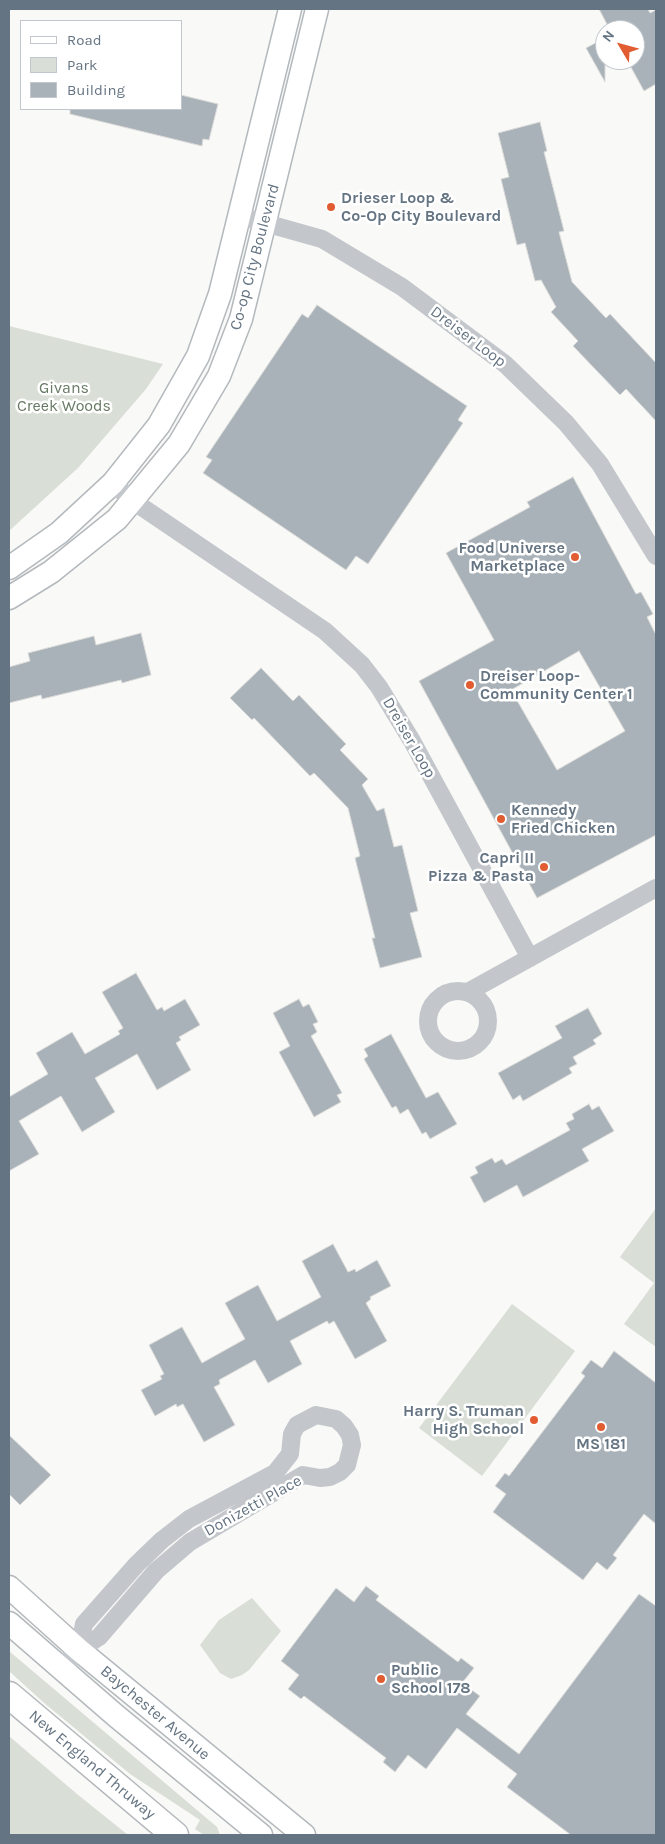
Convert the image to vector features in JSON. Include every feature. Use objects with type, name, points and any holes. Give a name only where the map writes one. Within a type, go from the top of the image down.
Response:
[{"type":"highway","name":"New England Thruway","points":[[9,1695],[175,1835]]},
{"type":"main road","name":"Co-op City Boulevard","points":[[9,568],[59,533],[113,483],[159,425],[198,356],[220,294],[290,9]]},
{"type":"main road","name":"Co-op City Boulevard","points":[[9,598],[51,572],[85,547],[117,519],[179,444],[218,376],[241,320],[317,9]]},
{"type":"main road","name":"Baychester Avenue","points":[[9,1587],[79,1650],[304,1835]]},
{"type":"main road","name":"Baychester Avenue","points":[[9,1623],[60,1668],[261,1835]]},
{"type":"street","name":"Dreiser Loop","points":[[240,216],[322,239],[402,287],[505,364],[566,422],[600,464],[656,556]]},
{"type":"street","name":"Dreiser Loop","points":[[113,483],[133,500],[325,630],[362,665],[379,686],[409,737],[530,958]]},
{"type":"street","points":[[468,992],[656,888]]},
{"type":"street","name":"Donizetti Place","points":[[60,1668],[79,1650],[99,1637],[156,1572],[190,1542],[303,1475],[320,1478],[330,1477],[340,1472],[347,1465],[352,1450],[350,1434],[344,1426],[336,1419],[316,1415],[298,1425],[292,1434],[290,1454],[275,1473],[189,1519],[162,1540],[137,1564],[84,1624],[79,1650]]},
{"type":"green space","name":"Givans Creek Woods","points":[[9,326],[163,364],[146,389],[78,468],[9,531]]},
{"type":"green space","points":[[656,1208],[656,1347],[624,1324],[654,1283],[620,1257]]},
{"type":"green space","points":[[512,1304],[575,1351],[482,1476],[419,1428]]},
{"type":"green space","points":[[252,1598],[281,1631],[249,1670],[231,1679],[220,1673],[200,1645],[219,1620]]},
{"type":"green space","points":[[9,1651],[217,1827],[220,1835],[204,1835],[195,1829],[200,1820],[130,1774],[43,1702],[9,1671]]},
{"type":"green space","points":[[9,1736],[77,1794],[128,1835],[9,1835]]},
{"type":"building","points":[[599,9],[648,9],[650,13],[656,10],[656,84],[644,91],[632,70],[645,70],[645,20],[605,20]]},
{"type":"building","points":[[595,43],[595,64],[586,48]]},
{"type":"building","points":[[598,70],[605,70],[605,82]]},
{"type":"building","points":[[182,95],[218,104],[209,140],[203,139],[202,146],[70,114],[70,110],[182,110]]},
{"type":"building","points":[[540,122],[547,151],[544,152],[564,231],[559,232],[572,282],[606,318],[610,314],[656,363],[656,421],[626,389],[620,395],[573,346],[578,341],[551,312],[556,307],[541,280],[535,281],[525,243],[517,245],[501,179],[509,177],[498,133]]},
{"type":"building","points":[[317,305],[467,406],[458,420],[463,423],[368,564],[356,556],[346,570],[203,473],[212,460],[206,457],[302,314],[308,318]]},
{"type":"building","name":"Dreiser Loop- Community Center 1","points":[[573,477],[636,594],[641,592],[653,614],[647,617],[656,635],[656,835],[537,898],[419,681],[494,640],[446,553],[530,507],[527,502]],"holes":[[[579,651],[625,731],[557,770],[511,690]]]},
{"type":"building","points":[[141,633],[151,675],[122,683],[121,680],[42,699],[41,695],[9,703],[9,667],[30,661],[28,653],[94,636],[96,645]]},
{"type":"building","points":[[261,668],[293,701],[299,695],[346,744],[340,750],[368,779],[362,785],[377,811],[384,808],[394,847],[402,845],[418,911],[410,913],[422,957],[380,968],[372,938],[375,938],[355,858],[360,856],[348,808],[314,773],[310,776],[254,718],[252,720],[230,698]]},
{"type":"building","points":[[136,973],[157,1010],[162,1007],[164,1011],[185,999],[200,1025],[179,1037],[181,1040],[176,1043],[191,1070],[157,1090],[137,1054],[95,1078],[115,1112],[82,1132],[61,1096],[19,1121],[39,1154],[9,1171],[9,1097],[48,1074],[36,1053],[72,1032],[85,1054],[120,1034],[118,1031],[123,1028],[102,992]]},
{"type":"building","points":[[299,999],[303,1007],[309,1004],[318,1022],[313,1024],[317,1032],[311,1036],[342,1093],[337,1095],[341,1102],[314,1117],[279,1052],[290,1046],[273,1013]]},
{"type":"building","points":[[588,1008],[602,1034],[593,1040],[596,1044],[573,1057],[577,1064],[569,1068],[572,1073],[523,1101],[520,1095],[513,1100],[498,1073],[562,1038],[555,1026]]},
{"type":"building","points":[[391,1034],[426,1098],[438,1092],[457,1124],[430,1139],[426,1132],[422,1134],[408,1109],[400,1114],[396,1106],[392,1108],[364,1059],[368,1056],[364,1049]]},
{"type":"building","points":[[589,1104],[592,1110],[599,1106],[614,1131],[582,1149],[589,1161],[523,1197],[517,1185],[484,1203],[470,1177],[478,1173],[475,1167],[492,1158],[495,1163],[502,1159],[506,1165],[570,1130],[566,1123],[574,1119],[572,1114]]},
{"type":"building","points":[[333,1244],[348,1272],[355,1269],[356,1272],[377,1260],[391,1286],[370,1297],[371,1299],[366,1303],[387,1341],[355,1359],[334,1321],[329,1324],[327,1321],[290,1341],[302,1364],[268,1383],[255,1360],[219,1380],[220,1384],[214,1387],[235,1425],[204,1442],[183,1404],[177,1407],[176,1404],[155,1416],[141,1390],[162,1379],[160,1376],[164,1374],[149,1345],[182,1327],[202,1363],[245,1339],[225,1303],[258,1285],[277,1321],[321,1297],[302,1261]]},
{"type":"building","name":"MS 181","points":[[614,1351],[656,1383],[656,1524],[644,1514],[613,1555],[617,1558],[607,1570],[597,1562],[583,1580],[493,1512],[506,1494],[495,1486],[505,1473],[509,1476],[585,1376],[581,1373],[591,1360],[602,1368]]},
{"type":"building","points":[[9,1435],[51,1475],[20,1505],[9,1494]]},
{"type":"building","points":[[366,1586],[379,1596],[376,1600],[458,1662],[461,1658],[474,1668],[462,1683],[480,1696],[466,1714],[519,1754],[639,1594],[656,1606],[656,1835],[571,1835],[507,1787],[517,1774],[457,1728],[426,1769],[408,1755],[395,1772],[383,1762],[386,1758],[304,1696],[301,1699],[288,1689],[299,1675],[281,1661],[336,1588],[354,1602]]},
{"type":"place","name":"Drieser Loop & Co-Op City Boulevard","points":[[331,207]]},
{"type":"place","name":"Food Universe Marketplace","points":[[575,557]]},
{"type":"place","name":"Dreiser Loop- Community Center 1","points":[[470,685]]},
{"type":"place","name":"Kennedy Fried Chicken","points":[[501,819]]},
{"type":"place","name":"Capri II Pizza & Pasta","points":[[544,867]]},
{"type":"place","name":"Harry S. Truman High School","points":[[534,1420]]},
{"type":"place","name":"MS 181","points":[[601,1427]]},
{"type":"place","name":"Public School 178","points":[[381,1679]]}]
